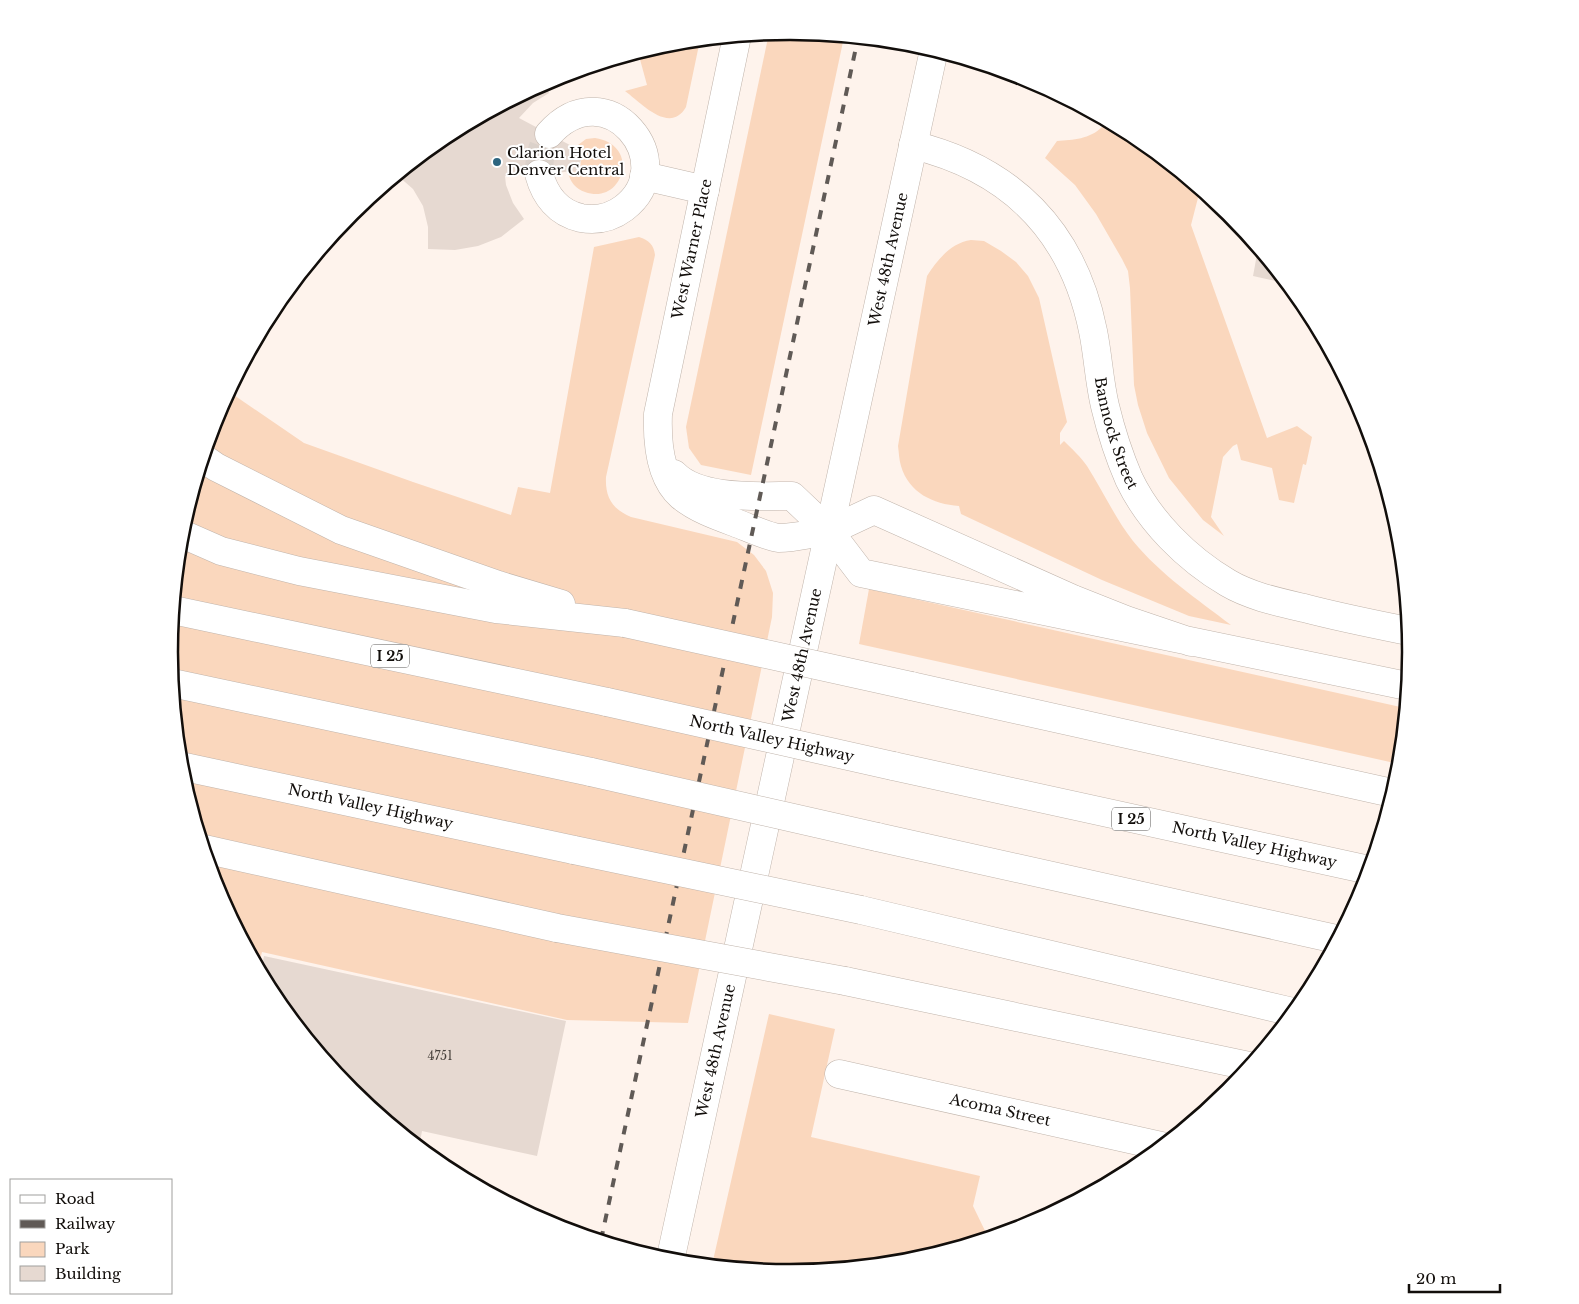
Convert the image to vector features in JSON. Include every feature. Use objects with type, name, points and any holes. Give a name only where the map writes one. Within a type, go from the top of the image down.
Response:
[{"type":"main road","name":"West Warner Place","points":[[736,42],[658,414],[658,434],[662,462],[670,482],[680,495],[699,508],[778,538],[829,531],[874,510],[1073,599],[1126,620],[1191,642]]},
{"type":"main road","name":"West 48th Avenue","points":[[672,1252],[932,57]]},
{"type":"main road","points":[[539,174],[549,198],[558,207],[572,215],[594,219],[610,216],[630,204],[639,191],[644,176],[644,157],[639,140],[627,125],[611,116],[590,112],[578,114],[567,118],[549,134]]},
{"type":"main road","name":"Bannock Street","points":[[913,145],[956,157],[985,172],[1012,190],[1036,213],[1056,238],[1073,266],[1084,297],[1093,330],[1105,406],[1129,479],[1142,503],[1180,546],[1203,567],[1229,584],[1256,595],[1328,614],[1401,629]]},
{"type":"main road","points":[[644,176],[705,190]]},
{"type":"main road","points":[[208,461],[341,530],[498,585],[625,623],[1385,792]]},
{"type":"main road","points":[[662,462],[677,478],[689,485],[706,490],[728,494],[792,496],[829,531],[861,574],[1400,685]]},
{"type":"main road","points":[[188,537],[221,551],[299,571],[496,609],[625,623]]},
{"type":"main road","name":"North Valley Highway","points":[[179,611],[607,702],[1362,868]]},
{"type":"main road","points":[[179,684],[591,772],[1330,938]]},
{"type":"main road","name":"North Valley Highway","points":[[189,768],[861,910],[1285,1010]]},
{"type":"main road","points":[[218,854],[557,928],[845,981],[1242,1064]]},
{"type":"main road","name":"Acoma Street","points":[[839,1074],[1153,1144]]},
{"type":"green space","points":[[767,41],[843,42],[751,475],[701,465],[689,448],[686,427]]},
{"type":"green space","points":[[699,47],[686,107],[679,115],[672,118],[656,114],[625,91],[647,85],[640,59]]},
{"type":"green space","points":[[1102,127],[1130,143],[1162,166],[1198,197],[1191,225],[1267,438],[1297,426],[1312,437],[1306,465],[1303,464],[1294,503],[1279,500],[1272,468],[1241,460],[1237,444],[1223,457],[1211,517],[1224,536],[1203,520],[1169,478],[1147,433],[1134,385],[1128,271],[1096,214],[1075,185],[1045,158],[1057,141],[1081,138],[1092,134]]},
{"type":"green space","points":[[595,138],[610,143],[619,151],[623,162],[622,173],[617,183],[609,190],[598,194],[579,189],[572,182],[568,172],[579,171],[583,152],[574,148],[586,139]]},
{"type":"green space","points":[[639,237],[650,243],[655,255],[606,477],[608,496],[611,502],[624,514],[631,517],[737,542],[754,555],[766,571],[773,593],[772,617],[688,1023],[567,1020],[262,952],[260,960],[224,886],[198,810],[189,771],[179,692],[179,612],[189,533],[210,455],[234,395],[304,443],[511,515],[518,487],[550,493],[594,247]]},
{"type":"green space","points":[[971,240],[984,241],[1016,262],[1028,276],[1039,298],[1067,422],[1060,433],[1060,445],[1064,441],[1085,463],[1120,523],[1133,541],[1155,565],[1231,625],[1189,616],[1102,580],[961,514],[959,506],[931,500],[916,490],[910,483],[901,466],[898,446],[927,276],[951,248]]},
{"type":"green space","points":[[869,589],[1399,707],[1391,762],[859,644]]},
{"type":"green space","points":[[769,1014],[835,1029],[811,1137],[980,1176],[973,1206],[986,1232],[909,1252],[830,1263],[749,1263],[713,1259]]},
{"type":"building","name":"Clarion Hotel Denver Central","points":[[548,90],[549,93],[533,103],[519,118],[583,152],[578,171],[505,176],[506,185],[513,203],[524,219],[501,237],[478,246],[455,250],[428,249],[428,227],[423,206],[413,189],[402,179],[417,166],[449,143],[484,122]]},
{"type":"building","points":[[1257,256],[1276,281],[1253,276]]},
{"type":"building","points":[[264,956],[566,1021],[537,1156],[422,1131],[420,1140],[386,1112],[329,1056],[304,1025],[263,963]]},
{"type":"tunnel","points":[[539,174],[541,153],[549,134]]},
{"type":"railway","points":[[602,1235],[857,44]]},
{"type":"place","name":"Clarion Hotel Denver Central","points":[[497,162]]}]
